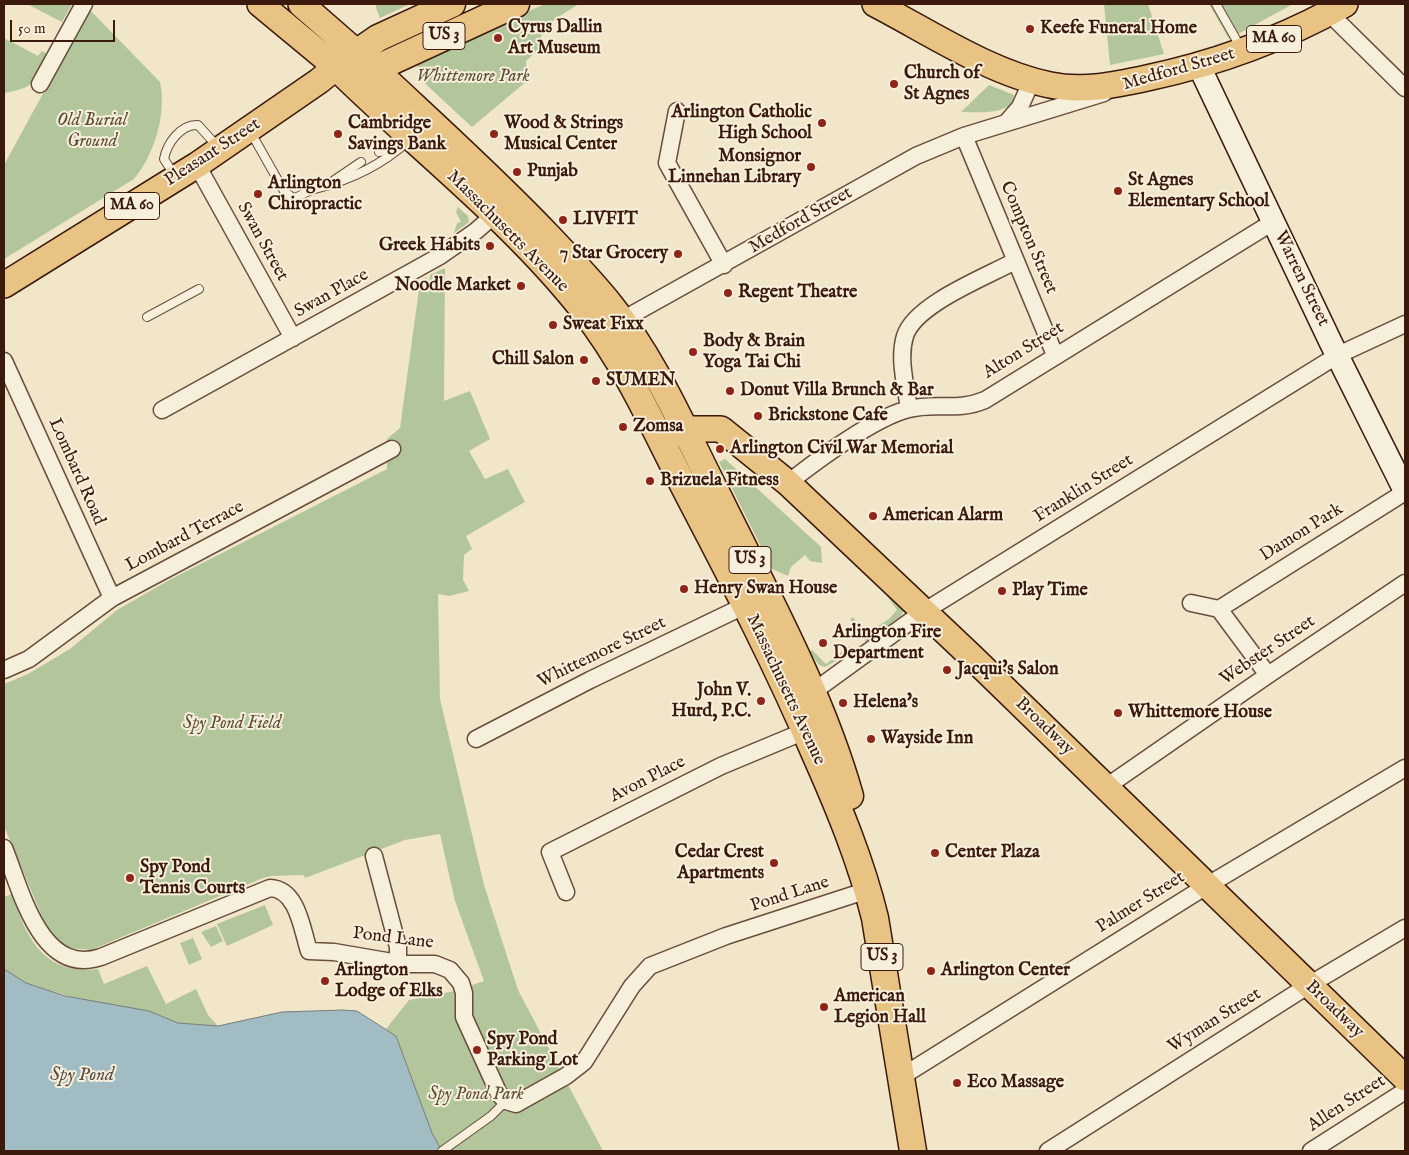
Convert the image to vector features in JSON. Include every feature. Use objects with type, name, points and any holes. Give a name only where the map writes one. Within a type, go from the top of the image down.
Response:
[{"type":"highway","name":"US 3","points":[[365,60],[378,38],[452,4]]},
{"type":"highway","name":"US 3","points":[[335,76],[365,60],[516,4]]},
{"type":"highway","name":"Massachusetts Avenue","points":[[365,60],[503,207],[570,294],[642,352],[684,429],[765,590],[803,699],[806,731],[846,827],[868,890]]},
{"type":"highway","name":"Massachusetts Avenue","points":[[335,76],[407,142],[503,207]]},
{"type":"highway","name":"Massachusetts Avenue","points":[[611,326],[622,368],[746,605],[803,699],[845,779],[858,822],[868,890],[880,944],[912,1151]]},
{"type":"main road","name":"Massachusetts Avenue","points":[[260,4],[335,76]]},
{"type":"main road","name":"Massachusetts Avenue","points":[[301,4],[365,60]]},
{"type":"main road","name":"MA 60","points":[[875,4],[978,58],[1032,80],[1078,88],[1138,80]]},
{"type":"main road","name":"Medford Street","points":[[1138,80],[1200,66],[1243,51],[1337,8]]},
{"type":"main road","name":"Warren Street","points":[[1200,66],[1273,222],[1405,491]]},
{"type":"main road","name":"Pleasant Street","points":[[4,285],[335,76]]},
{"type":"main road","name":"Broadway","points":[[660,441],[684,429],[721,429],[788,483],[1208,885],[1405,1078]]},
{"type":"street","points":[[40,84],[84,4]]},
{"type":"street","points":[[1337,8],[1405,88]]},
{"type":"street","points":[[1007,122],[1020,106],[1032,80]]},
{"type":"street","name":"Medford Street","points":[[611,326],[724,265],[916,156],[964,136],[1080,102],[1138,80]]},
{"type":"street","points":[[677,110],[667,163],[724,265]]},
{"type":"street","name":"Compton Street","points":[[964,136],[1055,355]]},
{"type":"street","name":"Swan Street","points":[[196,165],[293,338]]},
{"type":"street","name":"Swan Place","points":[[162,410],[440,256],[503,207]]},
{"type":"street","name":"Alton Street","points":[[788,483],[814,462],[875,425],[909,409],[969,407],[985,400],[1273,222]]},
{"type":"street","points":[[909,409],[902,352],[905,336],[912,323],[921,312],[934,304],[1015,261]]},
{"type":"street","name":"Franklin Street","points":[[803,699],[923,612],[1338,355],[1405,324]]},
{"type":"street","name":"Lombard Road","points":[[4,361],[112,598]]},
{"type":"street","name":"Lombard Terrace","points":[[4,670],[29,659],[112,598],[392,449]]},
{"type":"street","name":"Damon Park","points":[[1220,608],[1405,491]]},
{"type":"street","name":"Webster Street","points":[[1106,787],[1405,583]]},
{"type":"street","points":[[1191,603],[1220,608],[1268,675]]},
{"type":"street","name":"Whittemore Street","points":[[476,739],[590,680],[746,605]]},
{"type":"street","name":"Avon Place","points":[[566,892],[550,852],[721,766],[806,731]]},
{"type":"street","name":"Palmer Street","points":[[901,1077],[1208,885],[1405,768]]},
{"type":"street","name":"Pond Lane","points":[[4,848],[37,928],[45,941],[56,951],[75,958],[91,960],[101,957],[270,888],[282,891],[291,898],[309,951],[334,952],[398,964],[435,964],[446,967],[454,974],[463,988],[464,1017],[499,1094],[506,1101],[516,1104],[580,1066],[636,981],[655,963],[726,936],[868,890]]},
{"type":"street","points":[[374,856],[398,947],[398,964]]},
{"type":"street","name":"Wyman Street","points":[[1048,1151],[1309,985],[1405,928]]},
{"type":"street","name":"Allen Street","points":[[1311,1151],[1405,1091]]},
{"type":"lane","points":[[1216,4],[1243,51]]},
{"type":"lane","points":[[176,178],[164,159],[170,141],[184,128],[192,125],[202,128],[220,149]]},
{"type":"lane","points":[[249,130],[286,195],[296,198],[312,189],[355,176],[380,163],[407,142]]},
{"type":"lane","points":[[379,152],[407,142]]},
{"type":"lane","points":[[320,188],[361,162]]},
{"type":"lane","points":[[148,317],[200,289]]},
{"type":"lane","points":[[442,1150],[491,1116],[506,1101]]},
{"type":"green space","points":[[27,4],[72,4],[62,22]]},
{"type":"green space","points":[[376,4],[410,4],[380,18]]},
{"type":"green space","name":"Whittemore Park","points":[[545,4],[579,4],[558,17],[542,34],[538,50],[526,61],[527,81],[472,127],[418,77],[417,60]]},
{"type":"green space","points":[[1104,4],[1148,4],[1164,54],[1110,65]]},
{"type":"green space","points":[[1209,4],[1293,4],[1229,39]]},
{"type":"green space","name":"Old Burial Ground","points":[[89,9],[160,82],[162,107],[153,146],[134,179],[4,259],[4,165]]},
{"type":"green space","points":[[4,38],[38,56],[42,51],[49,55],[33,82],[28,86],[4,93]]},
{"type":"green space","points":[[989,85],[1014,95],[1008,107],[1001,110],[984,112],[961,112]]},
{"type":"green space","points":[[458,207],[468,216],[469,222],[454,233],[457,223],[461,222],[456,212]]},
{"type":"green space","name":"Spy Pond Field","points":[[445,268],[444,401],[470,391],[490,439],[469,451],[485,479],[508,469],[525,502],[466,536],[472,549],[464,555],[463,580],[469,591],[449,596],[438,594],[440,699],[484,885],[518,990],[603,1151],[442,1151],[432,1133],[396,1036],[386,1029],[409,1000],[455,991],[484,981],[455,901],[440,834],[405,840],[305,878],[304,875],[263,878],[91,950],[69,948],[56,943],[48,931],[4,826],[4,684],[28,674],[70,649],[117,610],[171,579],[387,469],[387,439],[400,428],[420,282],[427,277],[428,297],[430,275]]},
{"type":"green space","points":[[725,459],[821,547],[822,563],[810,561],[805,555],[791,567],[788,576],[772,569],[719,462]]},
{"type":"green space","points":[[884,585],[905,609],[900,617],[866,642],[850,619],[853,617],[865,634],[889,619],[897,610],[881,588]]},
{"type":"green space","points":[[849,646],[854,651],[825,667],[819,665],[809,652],[812,650],[826,664]]},
{"type":"green space","points":[[12,894],[31,939],[40,951],[51,960],[63,966],[79,969],[98,969],[104,984],[147,966],[166,1004],[196,989],[208,1015],[218,1026],[178,1023],[149,1011],[78,999],[26,983],[4,969],[4,897]]},
{"type":"green space","points":[[265,905],[273,925],[227,946],[217,924]]},
{"type":"green space","points":[[216,926],[223,941],[211,947],[201,932]]},
{"type":"green space","points":[[193,938],[202,959],[189,965],[180,943]]},
{"type":"water","name":"Spy Pond","points":[[4,969],[26,983],[65,996],[149,1011],[178,1023],[218,1026],[282,1012],[357,1011],[396,1036],[432,1133],[442,1151],[4,1151]]},
{"type":"place","name":"Keefe Funeral Home","points":[[1030,29]]},
{"type":"place","name":"Cyrus Dallin Art Museum","points":[[498,38]]},
{"type":"place","name":"Church of St Agnes","points":[[894,84]]},
{"type":"place","name":"Arlington Catholic High School","points":[[822,123]]},
{"type":"place","name":"Cambridge Savings Bank","points":[[338,134]]},
{"type":"place","name":"Wood & Strings Musical Center","points":[[494,134]]},
{"type":"place","name":"Monsignor Linnehan Library","points":[[811,167]]},
{"type":"place","name":"Punjab","points":[[517,172]]},
{"type":"place","name":"St Agnes Elementary School","points":[[1118,191]]},
{"type":"place","name":"Arlington Chiropractic","points":[[258,194]]},
{"type":"place","name":"LIVFIT","points":[[563,220]]},
{"type":"place","name":"Greek Habits","points":[[490,246]]},
{"type":"place","name":"7 Star Grocery","points":[[678,254]]},
{"type":"place","name":"Noodle Market","points":[[521,286]]},
{"type":"place","name":"Regent Theatre","points":[[728,293]]},
{"type":"place","name":"Sweat Fixx","points":[[553,325]]},
{"type":"place","name":"Body & Brain Yoga Tai Chi","points":[[693,352]]},
{"type":"place","name":"Chill Salon","points":[[584,360]]},
{"type":"place","name":"SUMEN","points":[[596,381]]},
{"type":"place","name":"Donut Villa Brunch & Bar","points":[[730,391]]},
{"type":"place","name":"Brickstone Cafe","points":[[758,416]]},
{"type":"place","name":"Zomsa","points":[[623,427]]},
{"type":"place","name":"Arlington Civil War Memorial","points":[[720,449]]},
{"type":"place","name":"Brizuela Fitness","points":[[650,481]]},
{"type":"place","name":"American Alarm","points":[[873,516]]},
{"type":"place","name":"Henry Swan House","points":[[684,589]]},
{"type":"place","name":"Play Time","points":[[1002,591]]},
{"type":"place","name":"Arlington Fire Department","points":[[823,643]]},
{"type":"place","name":"Jacqui's Salon","points":[[947,670]]},
{"type":"place","name":"John V. Hurd, P.C.","points":[[761,701]]},
{"type":"place","name":"Helena's","points":[[843,703]]},
{"type":"place","name":"Whittemore House","points":[[1118,713]]},
{"type":"place","name":"Wayside Inn","points":[[871,739]]},
{"type":"place","name":"Center Plaza","points":[[935,853]]},
{"type":"place","name":"Cedar Crest Apartments","points":[[774,863]]},
{"type":"place","name":"Spy Pond Tennis Courts","points":[[130,878]]},
{"type":"place","name":"Arlington Center","points":[[931,971]]},
{"type":"place","name":"Arlington Lodge of Elks","points":[[325,981]]},
{"type":"place","name":"American Legion Hall","points":[[824,1007]]},
{"type":"place","name":"Spy Pond Parking Lot","points":[[477,1050]]},
{"type":"place","name":"Eco Massage","points":[[957,1083]]},
{"type":"park label","name":"Spy Pond Park","points":[[476,1095]]}]
